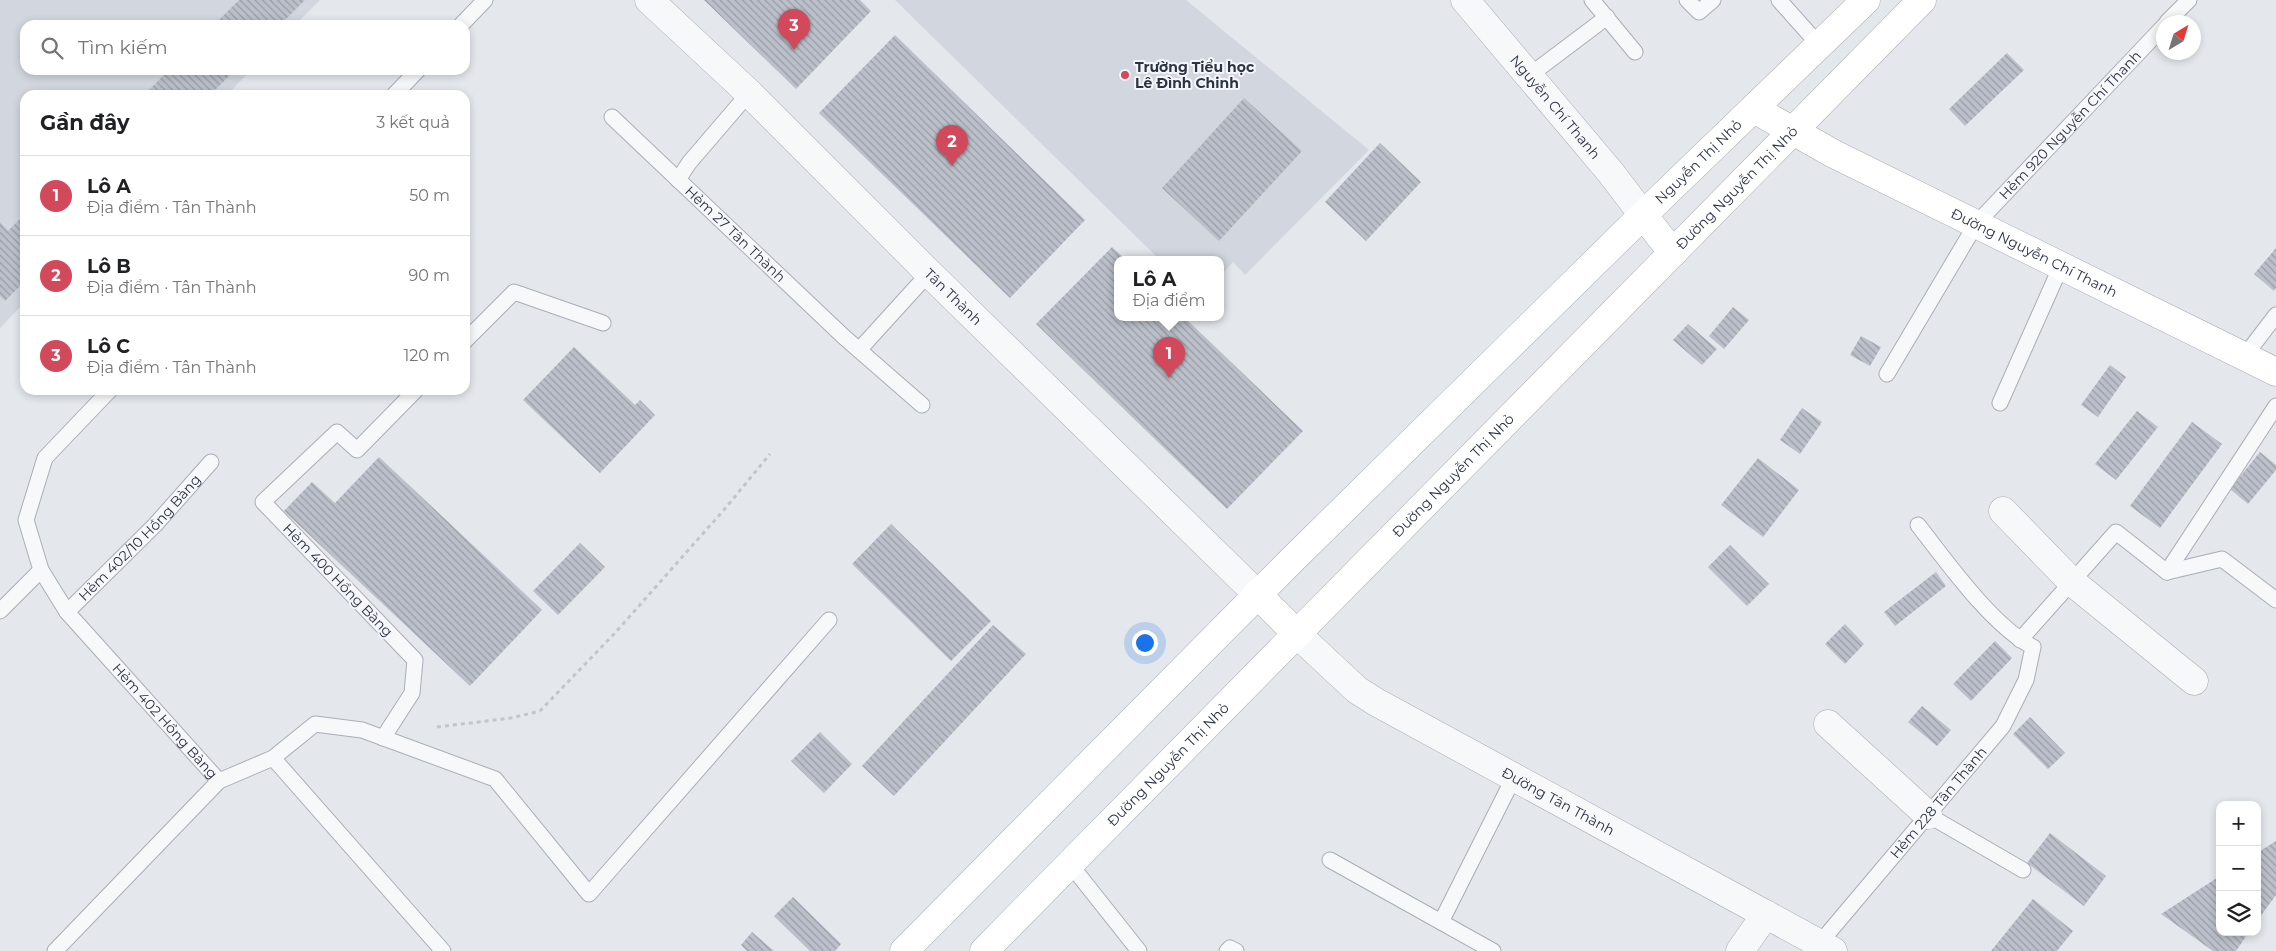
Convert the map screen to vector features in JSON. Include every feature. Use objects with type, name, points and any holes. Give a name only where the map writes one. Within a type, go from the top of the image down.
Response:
[{"type":"main road","points":[[1754,109],[1866,0]]},
{"type":"main road","name":"Đường Nguyễn Thị Nhỏ","points":[[984,951],[1922,0]]},
{"type":"main road","name":"Đường Nguyễn Chí Thanh","points":[[1754,109],[1834,154],[2276,372]]},
{"type":"main road","name":"Nguyễn Thị Nhỏ","points":[[1643,215],[1754,109]]},
{"type":"main road","points":[[904,951],[1257,594],[1643,215],[1673,253]]},
{"type":"main road","points":[[1257,594],[1297,634]]},
{"type":"street","name":"Tân Thành","points":[[649,0],[749,93],[928,273],[1257,594]]},
{"type":"street","name":"Nguyễn Chí Thanh","points":[[1465,0],[1530,75],[1643,215]]},
{"type":"street","points":[[2003,511],[2072,582],[2194,681]]},
{"type":"street","name":"Đường Tân Thành","points":[[1297,634],[1357,690],[1397,714],[1826,947]]},
{"type":"street","points":[[1828,724],[1928,814]]},
{"type":"street","points":[[1740,951],[1766,914]]},
{"type":"lane","points":[[466,20],[485,0]]},
{"type":"lane","points":[[1592,0],[1635,52]]},
{"type":"lane","points":[[1687,0],[1699,12],[1713,0]]},
{"type":"lane","points":[[1779,0],[1820,46]]},
{"type":"lane","points":[[2174,15],[2189,0]]},
{"type":"lane","points":[[1530,75],[1607,17]]},
{"type":"lane","name":"Hẻm 920 Nguyễn Chí Thanh","points":[[1888,374],[1976,224],[2156,34]]},
{"type":"lane","points":[[399,90],[413,75]]},
{"type":"lane","points":[[678,180],[689,163],[749,93]]},
{"type":"lane","name":"Hẻm 27 Tân Thành","points":[[612,117],[859,350],[922,405]]},
{"type":"lane","points":[[2000,403],[2061,266]]},
{"type":"lane","points":[[859,350],[928,273]]},
{"type":"lane","points":[[470,336],[514,292],[603,323]]},
{"type":"lane","points":[[2244,357],[2276,315]]},
{"type":"lane","name":"Hẻm 402 Hồng Bàng","points":[[55,951],[219,781],[67,612],[41,570],[26,520],[45,458],[105,395]]},
{"type":"lane","name":"Hẻm 400 Hồng Bàng","points":[[383,738],[412,693],[416,660],[263,502],[337,432],[357,450],[411,395]]},
{"type":"lane","points":[[2168,572],[2276,406]]},
{"type":"lane","name":"Hẻm 402/10 Hồng Bàng","points":[[67,612],[155,525],[211,462]]},
{"type":"lane","points":[[1918,526],[1979,601],[2026,644],[2072,582],[2116,532],[2168,572]]},
{"type":"lane","points":[[2168,572],[2222,559],[2276,600]]},
{"type":"lane","points":[[0,611],[41,570]]},
{"type":"lane","points":[[219,781],[273,758],[315,724],[362,730],[495,779],[589,894],[829,620]]},
{"type":"lane","name":"Hẻm 228 Tân Thành","points":[[1826,947],[1928,814],[2003,726],[2026,680],[2026,644]]},
{"type":"lane","points":[[273,758],[443,951]]},
{"type":"lane","points":[[1441,922],[1514,777]]},
{"type":"lane","points":[[1928,814],[2023,870]]},
{"type":"lane","points":[[1330,860],[1493,951]]},
{"type":"lane","points":[[1070,864],[1138,951]]},
{"type":"lane","points":[[1227,951],[1230,948],[1236,951]]},
{"type":"path","points":[[383,738],[456,723],[511,718],[540,711],[614,634],[724,511],[770,454]]},
{"type":"shaded area","points":[[0,0],[320,0],[300,20],[20,20],[20,75],[246,75],[232,90],[20,90],[20,307],[0,328]]},
{"type":"shaded area","name":"Trường Tiểu học Lê Đình Chinh","points":[[895,0],[1186,0],[1369,150],[1245,275],[1233,262],[1224,272],[1224,256],[1156,256]]},
{"type":"building","points":[[239,0],[305,0],[285,20],[219,20]]},
{"type":"building","points":[[704,0],[860,0],[871,11],[796,89]]},
{"type":"building","points":[[895,35],[1085,220],[1010,298],[819,113]]},
{"type":"building","points":[[2007,53],[2024,70],[1965,126],[1949,109]]},
{"type":"building","points":[[164,75],[230,75],[215,90],[149,90]]},
{"type":"building","points":[[1244,98],[1302,151],[1219,241],[1162,188]]},
{"type":"building","points":[[1380,143],[1421,182],[1366,241],[1325,202]]},
{"type":"building","points":[[20,219],[20,286],[5,301],[0,296],[0,222],[8,231]]},
{"type":"building","points":[[1112,247],[1122,256],[1114,256],[1114,321],[1188,321],[1303,431],[1227,509],[1036,324]]},
{"type":"building","points":[[2276,248],[2276,288],[2274,291],[2254,274]]},
{"type":"building","points":[[1733,307],[1749,320],[1724,349],[1709,336]]},
{"type":"building","points":[[1688,324],[1717,349],[1702,365],[1673,340]]},
{"type":"building","points":[[1861,336],[1881,347],[1870,366],[1850,355]]},
{"type":"building","points":[[574,347],[635,405],[640,400],[655,415],[600,473],[523,400]]},
{"type":"building","points":[[2110,365],[2126,377],[2098,417],[2081,405]]},
{"type":"building","points":[[1802,408],[1822,422],[1800,454],[1780,440]]},
{"type":"building","points":[[2137,411],[2158,427],[2116,480],[2095,464]]},
{"type":"building","points":[[2192,422],[2222,444],[2160,528],[2130,506]]},
{"type":"building","points":[[2260,452],[2276,465],[2276,470],[2248,504],[2230,489]]},
{"type":"building","points":[[379,457],[542,610],[470,686],[284,511],[312,482],[335,503]]},
{"type":"building","points":[[1758,458],[1799,490],[1763,537],[1721,505]]},
{"type":"building","points":[[891,524],[991,621],[951,661],[852,564]]},
{"type":"building","points":[[580,543],[605,567],[558,615],[533,591]]},
{"type":"building","points":[[1730,545],[1769,584],[1747,606],[1708,567]]},
{"type":"building","points":[[1936,572],[1946,586],[1895,626],[1884,612]]},
{"type":"building","points":[[1845,624],[1864,644],[1845,664],[1825,644]]},
{"type":"building","points":[[993,625],[1026,654],[894,796],[862,766]]},
{"type":"building","points":[[1995,641],[2012,658],[1971,701],[1953,684]]},
{"type":"building","points":[[1922,706],[1951,730],[1937,746],[1908,722]]},
{"type":"building","points":[[2030,717],[2065,753],[2048,769],[2013,734]]},
{"type":"building","points":[[820,732],[852,764],[824,793],[791,761]]},
{"type":"building","points":[[2050,833],[2106,876],[2084,906],[2027,863]]},
{"type":"building","points":[[2276,841],[2276,895],[2261,916],[2261,891],[2261,850]]},
{"type":"building","points":[[2216,879],[2216,936],[2246,936],[2236,951],[2213,951],[2161,914]]},
{"type":"building","points":[[793,897],[841,944],[835,951],[810,951],[774,916]]},
{"type":"building","points":[[2033,899],[2073,931],[2057,951],[1991,951]]},
{"type":"building","points":[[752,932],[774,951],[747,951],[741,945]]},
{"type":"place","name":"Lô C","points":[[794,50]]},
{"type":"place","name":"Trường Tiểu học Lê Đình Chinh","points":[[1125,75]]},
{"type":"place","name":"Lô B","points":[[952,166]]},
{"type":"place","name":"Lô A","points":[[1169,378]]}]
